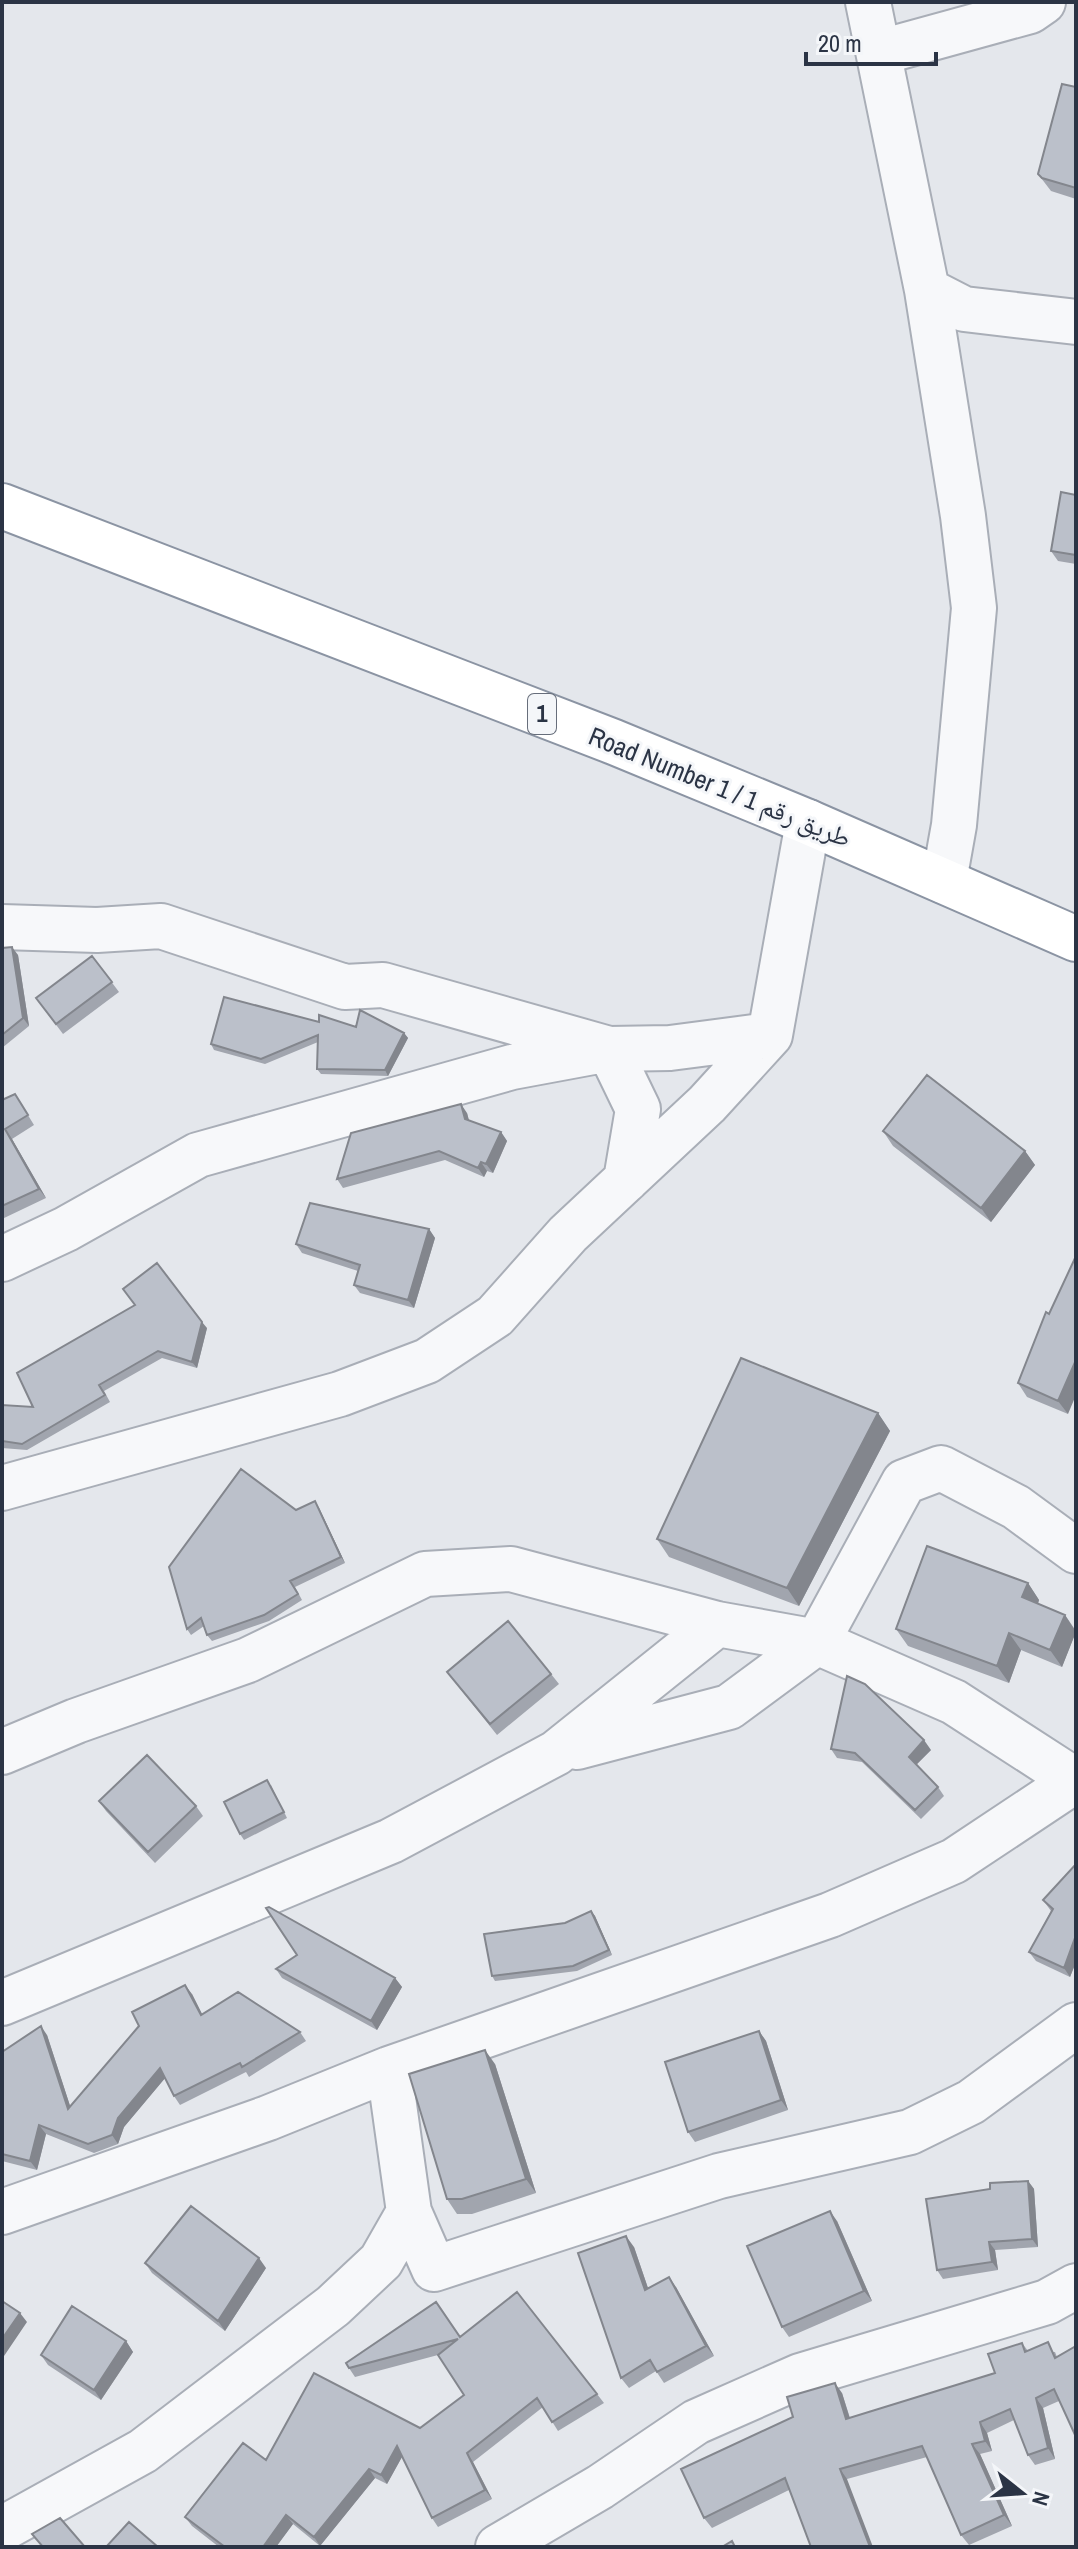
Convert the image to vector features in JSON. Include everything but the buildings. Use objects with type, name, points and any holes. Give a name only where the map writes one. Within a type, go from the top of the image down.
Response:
[{"type":"highway","name":"Road Number 1 / طريق رقم 1","points":[[2,506],[614,742],[808,822],[1076,939]]},
{"type":"street","points":[[868,2],[881,52],[927,290],[963,516],[974,608],[954,825],[944,881]]},
{"type":"street","points":[[881,52],[1030,11],[1043,2]]},
{"type":"street","points":[[927,290],[964,309],[1076,322]]},
{"type":"street","points":[[2,1488],[313,1402],[427,1361],[495,1316],[568,1234],[707,1104],[770,1035],[808,822]]},
{"type":"street","points":[[2,927],[97,930],[161,926],[345,987],[383,985],[609,1049],[638,1109],[626,1180]]},
{"type":"street","points":[[2,1259],[66,1229],[198,1155],[512,1067],[609,1049],[670,1048],[770,1035]]},
{"type":"street","points":[[556,1753],[729,1707],[817,1642],[904,1482],[941,1468],[1016,1507],[1076,1551]]},
{"type":"street","points":[[2,1752],[76,1721],[248,1660],[425,1574],[511,1569],[717,1624],[817,1642],[954,1702],[1076,1780],[954,1861],[830,1915],[389,2069],[268,2118],[2,2212]]},
{"type":"street","points":[[2,2003],[391,1841],[556,1753],[717,1624]]},
{"type":"street","points":[[389,2069],[409,2212],[434,2269],[719,2176],[910,2132],[971,2102],[1076,2025]]},
{"type":"street","points":[[2,2529],[143,2451],[321,2316],[381,2261],[409,2212]]},
{"type":"street","points":[[498,2547],[600,2487],[696,2422],[800,2376],[1047,2302],[1076,2286]]}]
